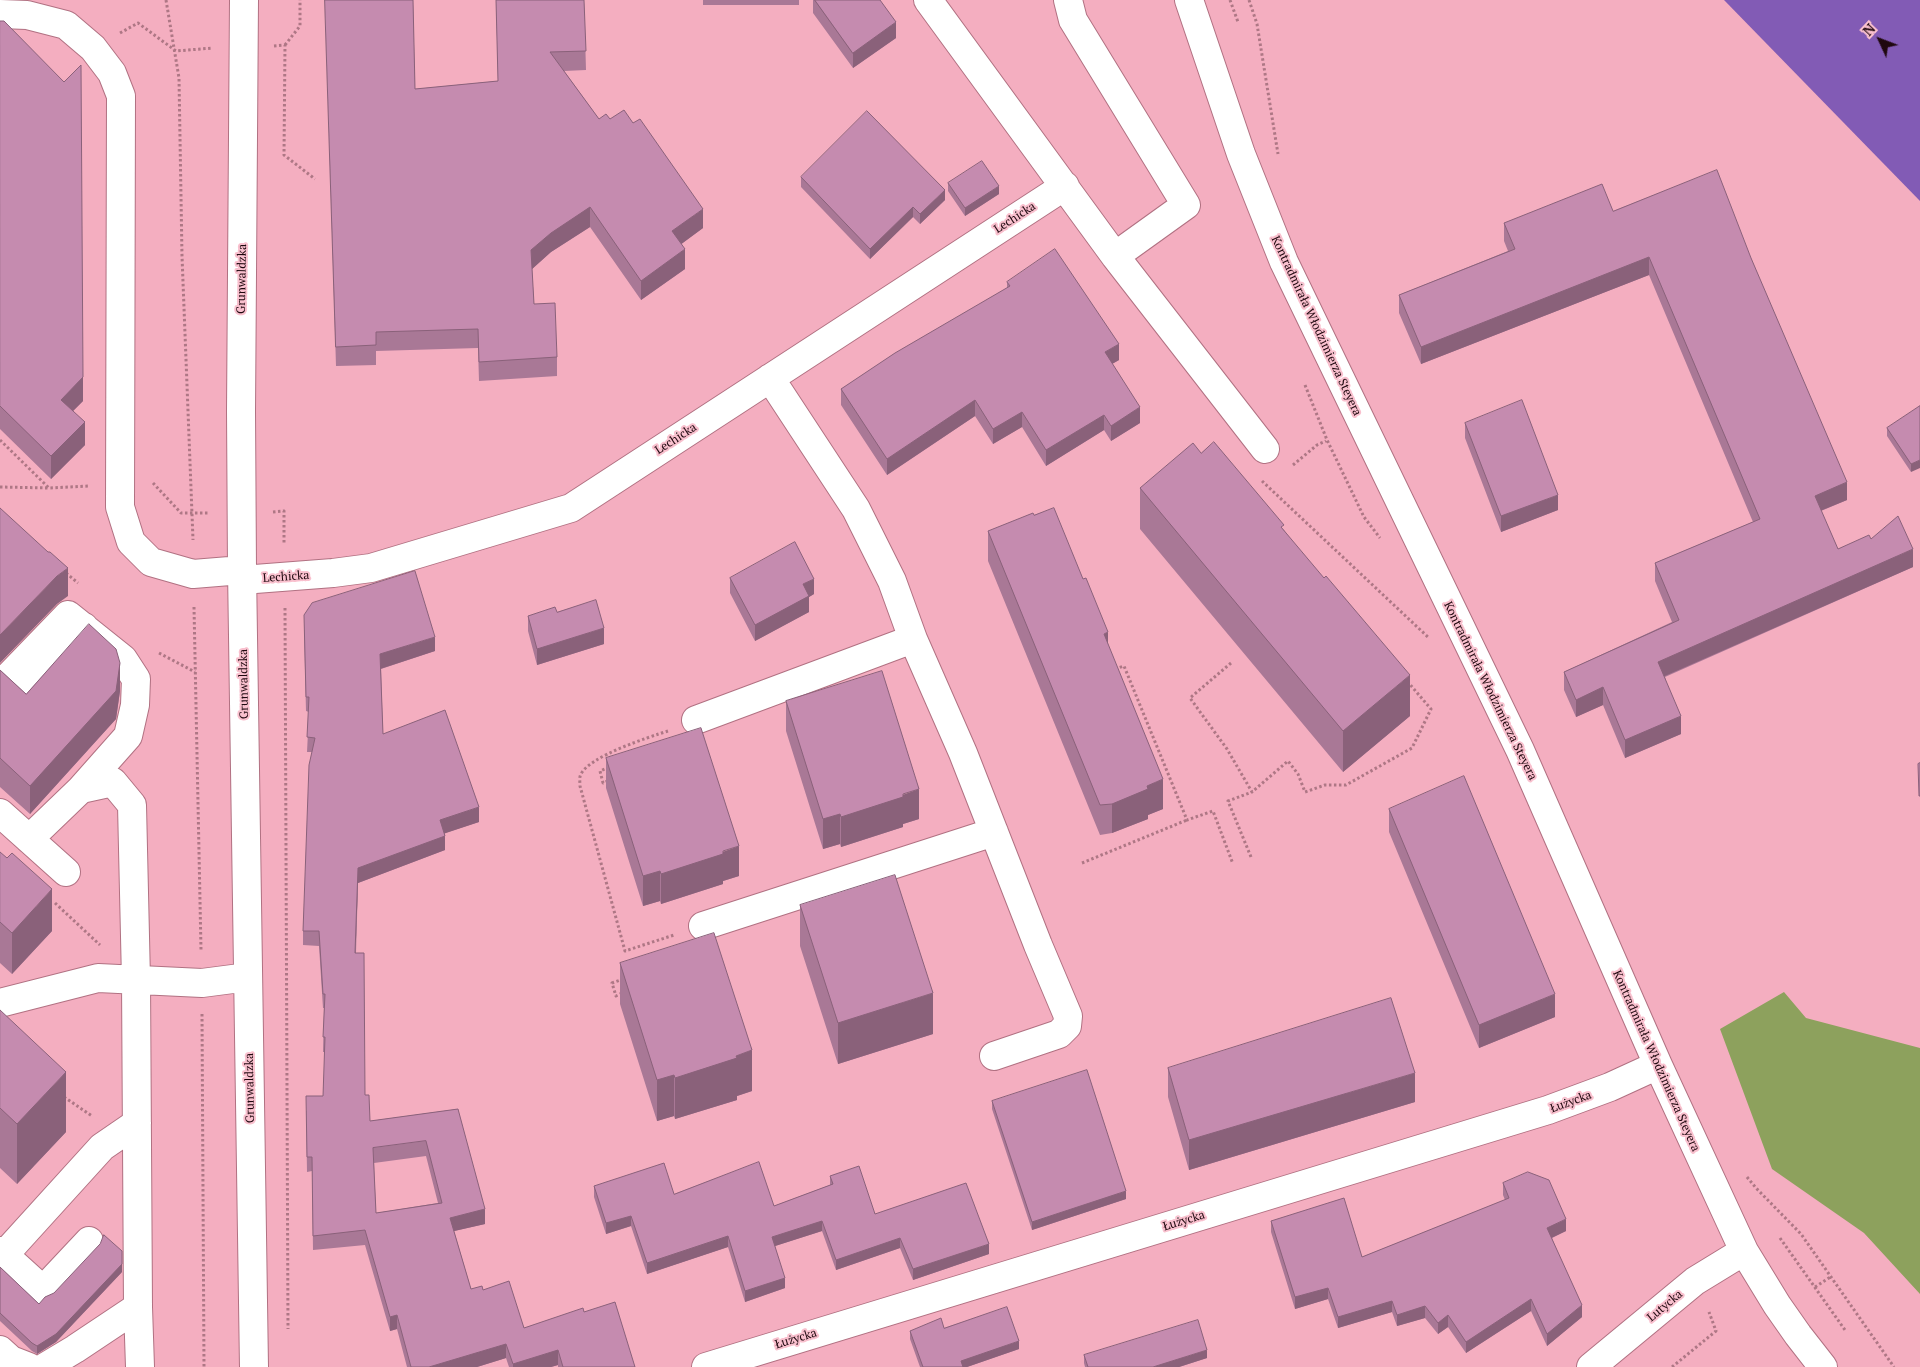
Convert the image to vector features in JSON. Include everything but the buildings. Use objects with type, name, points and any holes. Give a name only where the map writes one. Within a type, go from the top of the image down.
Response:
[{"type":"street","name":"Grunwaldzka","points":[[244,0],[240,411],[254,1367]]},
{"type":"street","points":[[928,0],[1115,256],[1265,449]]},
{"type":"street","points":[[1068,0],[1073,20],[1186,205],[1115,256]]},
{"type":"street","name":"Kontradmirała Włodzimierza Steyera","points":[[1189,0],[1242,154],[1284,262],[1520,750],[1658,1065],[1744,1251],[1792,1328],[1823,1367]]},
{"type":"street","points":[[0,14],[27,15],[66,25],[93,48],[112,73],[121,96],[120,507],[131,542],[151,562],[193,574]]},
{"type":"street","name":"Lechicka","points":[[193,574],[333,574],[371,568],[571,508],[1065,186]]},
{"type":"street","points":[[770,378],[856,509],[892,581],[913,639],[963,753],[1038,945],[1068,1016],[1067,1026],[1059,1034],[994,1056]]},
{"type":"street","points":[[29,839],[81,789],[128,736],[135,705],[136,678],[123,659],[84,627]]},
{"type":"street","points":[[696,720],[913,639]]},
{"type":"street","points":[[81,789],[113,782],[132,805],[136,980],[128,1129],[140,1367]]},
{"type":"street","points":[[0,813],[66,872]]},
{"type":"street","points":[[704,926],[994,832]]},
{"type":"street","points":[[0,1003],[98,978],[202,982],[248,977]]},
{"type":"street","name":"Łużycka","points":[[706,1367],[1548,1110],[1610,1087],[1658,1065]]},
{"type":"street","points":[[89,1241],[42,1290],[2,1253],[102,1147],[128,1129]]},
{"type":"street","name":"Lutycka","points":[[1591,1367],[1695,1281],[1744,1251]]},
{"type":"street","points":[[44,1367],[138,1308]]},
{"type":"street","points":[[0,1350],[11,1360],[29,1367]]},
{"type":"path","points":[[166,0],[179,78],[182,256],[193,574],[202,982],[204,1367]]},
{"type":"path","points":[[285,45],[300,26],[300,0]]},
{"type":"path","points":[[1230,0],[1238,22]]},
{"type":"path","points":[[1249,0],[1257,24],[1278,159]]},
{"type":"path","points":[[1291,466],[1317,445],[1327,440]]},
{"type":"path","points":[[1268,486],[1274,481]]},
{"type":"path","points":[[0,486],[49,488]]},
{"type":"path","points":[[1231,663],[1190,698],[1227,750],[1252,792]]},
{"type":"path","points":[[1107,672],[1124,666],[1188,820]]},
{"type":"path","points":[[1251,857],[1228,801],[1252,792],[1288,761],[1298,774],[1305,792],[1325,785],[1346,786],[1412,748],[1431,709],[1406,680]]},
{"type":"path","points":[[669,730],[632,743],[590,764],[580,775],[580,786],[625,951],[704,926]]},
{"type":"path","points":[[609,767],[600,771],[603,782],[619,778]]},
{"type":"path","points":[[1082,863],[1213,811],[1233,864]]},
{"type":"path","points":[[50,898],[100,946]]},
{"type":"path","points":[[623,993],[616,996],[612,983],[631,977]]},
{"type":"path","points":[[63,1096],[128,1129]]},
{"type":"path","points":[[1746,1175],[1756,1188],[1801,1234],[1894,1367]]},
{"type":"path","points":[[1780,1238],[1844,1330]]},
{"type":"path","points":[[1815,1287],[1832,1276]]},
{"type":"path","points":[[1672,1367],[1716,1331],[1706,1303]]},
{"type":"green space","points":[[1784,992],[1806,1018],[1920,1048],[1920,1294],[1864,1233],[1772,1169],[1720,1029]]},
{"type":"shaded area","points":[[1724,0],[1920,0],[1920,201]]}]
